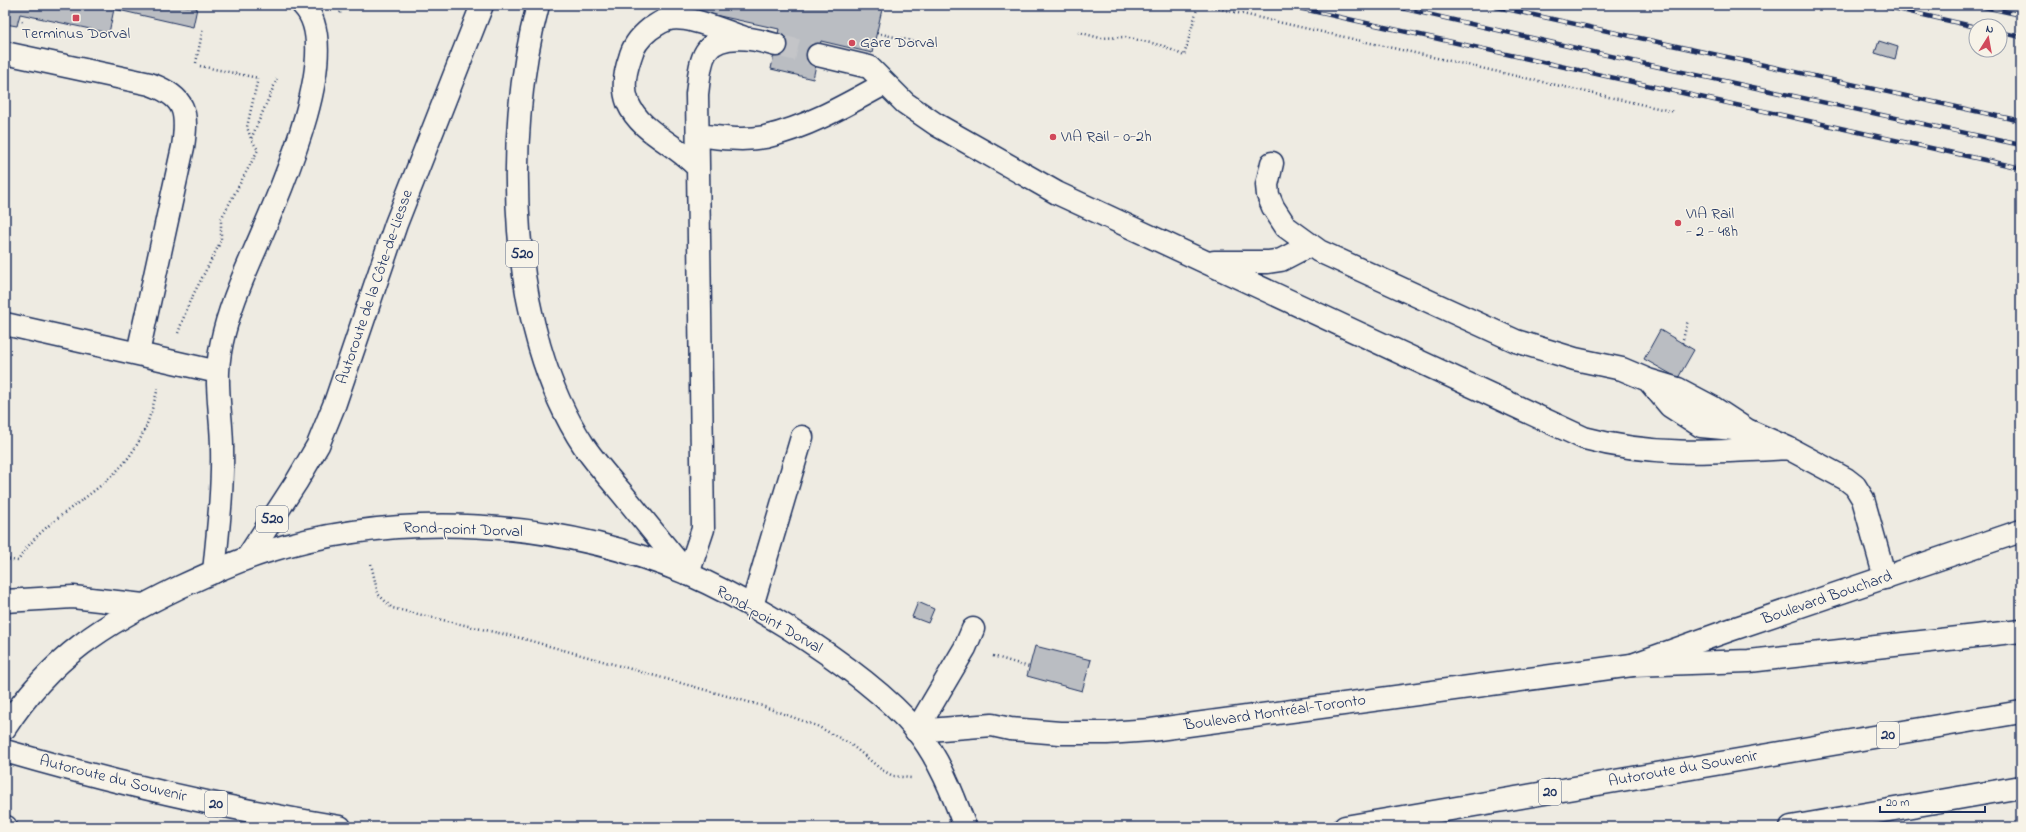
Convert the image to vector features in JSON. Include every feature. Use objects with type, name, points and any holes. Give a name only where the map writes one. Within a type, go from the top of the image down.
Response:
[{"type":"main road","points":[[214,572],[221,499],[222,455],[218,372],[229,315],[290,165],[312,93],[318,52],[316,32],[310,14],[303,5]]},
{"type":"main road","name":"Autoroute de la Côte-de-Liesse","points":[[247,558],[297,481],[318,444],[335,402],[396,224],[482,5]]},
{"type":"main road","name":"520","points":[[538,5],[526,54],[519,111],[516,162],[519,231],[524,271],[537,337],[558,397],[583,445],[688,574]]},
{"type":"main road","points":[[698,168],[690,159],[641,123],[628,103],[625,92],[625,81],[631,52],[637,42],[644,34],[667,19],[692,21],[749,39],[776,45]]},
{"type":"main road","points":[[688,574],[703,529],[697,94],[700,70],[706,52],[716,43],[749,39]]},
{"type":"main road","points":[[5,53],[150,84],[169,93],[178,101],[183,109],[186,125],[183,147],[138,353]]},
{"type":"main road","points":[[818,55],[869,67],[884,84],[905,103],[937,125],[1057,193],[1584,438],[1610,445],[1655,452],[1702,453],[1788,448]]},
{"type":"main road","points":[[698,135],[732,139],[764,137],[807,124],[884,84]]},
{"type":"main road","points":[[1272,163],[1267,185],[1268,195],[1273,207],[1286,227],[1319,251],[1516,341],[1575,360],[1622,369],[1648,380],[1670,406],[1701,426],[1748,430],[1821,465],[1855,486],[1863,499],[1885,578]]},
{"type":"main road","points":[[1207,262],[1268,262],[1281,260],[1310,245]]},
{"type":"main road","points":[[5,324],[218,372]]},
{"type":"main road","points":[[752,606],[802,437]]},
{"type":"main road","name":"Rond-point Dorval","points":[[5,728],[23,701],[44,677],[66,656],[97,632],[143,605],[247,558],[301,542],[378,529],[439,526],[504,528],[563,537],[632,554],[688,574],[752,606],[801,636],[835,659],[896,710],[916,731],[945,779],[965,827]]},
{"type":"main road","name":"Boulevard Bouchard","points":[[1632,666],[1730,630],[2021,530]]},
{"type":"main road","points":[[5,601],[73,597],[143,605]]},
{"type":"main road","points":[[916,731],[965,648],[973,629]]},
{"type":"main road","points":[[1632,666],[1748,661],[2021,631]]},
{"type":"main road","name":"Boulevard Montréal-Toronto","points":[[916,731],[992,725],[1010,729],[1060,733],[1107,733],[1151,730],[1632,666]]},
{"type":"main road","name":"Autoroute du Souvenir","points":[[1345,827],[2021,712]]},
{"type":"main road","name":"Autoroute du Souvenir","points":[[5,751],[94,776],[235,808],[340,827]]},
{"type":"main road","points":[[1791,827],[2021,787]]},
{"type":"path","points":[[1078,32],[1100,38],[1125,37],[1164,46],[1184,56],[1198,5]]},
{"type":"path","points":[[1203,5],[1675,112]]},
{"type":"path","points":[[18,20],[25,22]]},
{"type":"path","points":[[196,63],[203,28]]},
{"type":"path","points":[[877,33],[938,47]]},
{"type":"path","points":[[177,336],[189,303],[221,241],[221,219],[258,150],[251,139],[247,128],[258,78],[200,66]]},
{"type":"path","points":[[251,139],[276,79]]},
{"type":"path","points":[[1682,344],[1688,320]]},
{"type":"path","points":[[5,559],[18,561],[25,549],[42,531],[116,471],[133,452],[145,430],[159,385]]},
{"type":"path","points":[[371,564],[378,594],[392,608],[532,641],[759,705],[817,726],[849,743],[882,770],[893,776],[911,778]]},
{"type":"path","points":[[1005,660],[1029,667]]},
{"type":"building","name":"Terminus Dorval","points":[[5,5],[181,5],[197,8],[193,27],[114,9],[109,33],[20,14],[17,26],[5,24]]},
{"type":"building","name":"Gare Dorval","points":[[669,5],[883,5],[872,53],[821,41],[813,79],[771,69],[779,29]]},
{"type":"building","points":[[1879,41],[1898,47],[1895,59],[1875,53]]},
{"type":"building","points":[[1660,330],[1694,350],[1678,378],[1644,359]]},
{"type":"building","points":[[918,602],[934,609],[928,623],[912,617]]},
{"type":"building","points":[[1035,646],[1091,660],[1082,691],[1027,676]]},
{"type":"tunnel","points":[[776,45],[818,55]]},
{"type":"railway","points":[[1285,5],[2021,168]]},
{"type":"railway","points":[[1388,5],[1659,67],[2021,145]]},
{"type":"railway","points":[[1488,5],[2021,121]]},
{"type":"railway","points":[[1880,5],[1968,25]]},
{"type":"railway","points":[[1975,5],[2021,15]]},
{"type":"railway","points":[[2008,34],[2021,37]]},
{"type":"place","name":"Terminus Dorval","points":[[76,18]]},
{"type":"place","name":"Gare Dorval","points":[[852,43]]},
{"type":"place","name":"VIA Rail - 0-2h","points":[[1053,137]]},
{"type":"place","name":"VIA Rail - 2 - 48h","points":[[1678,223]]}]
